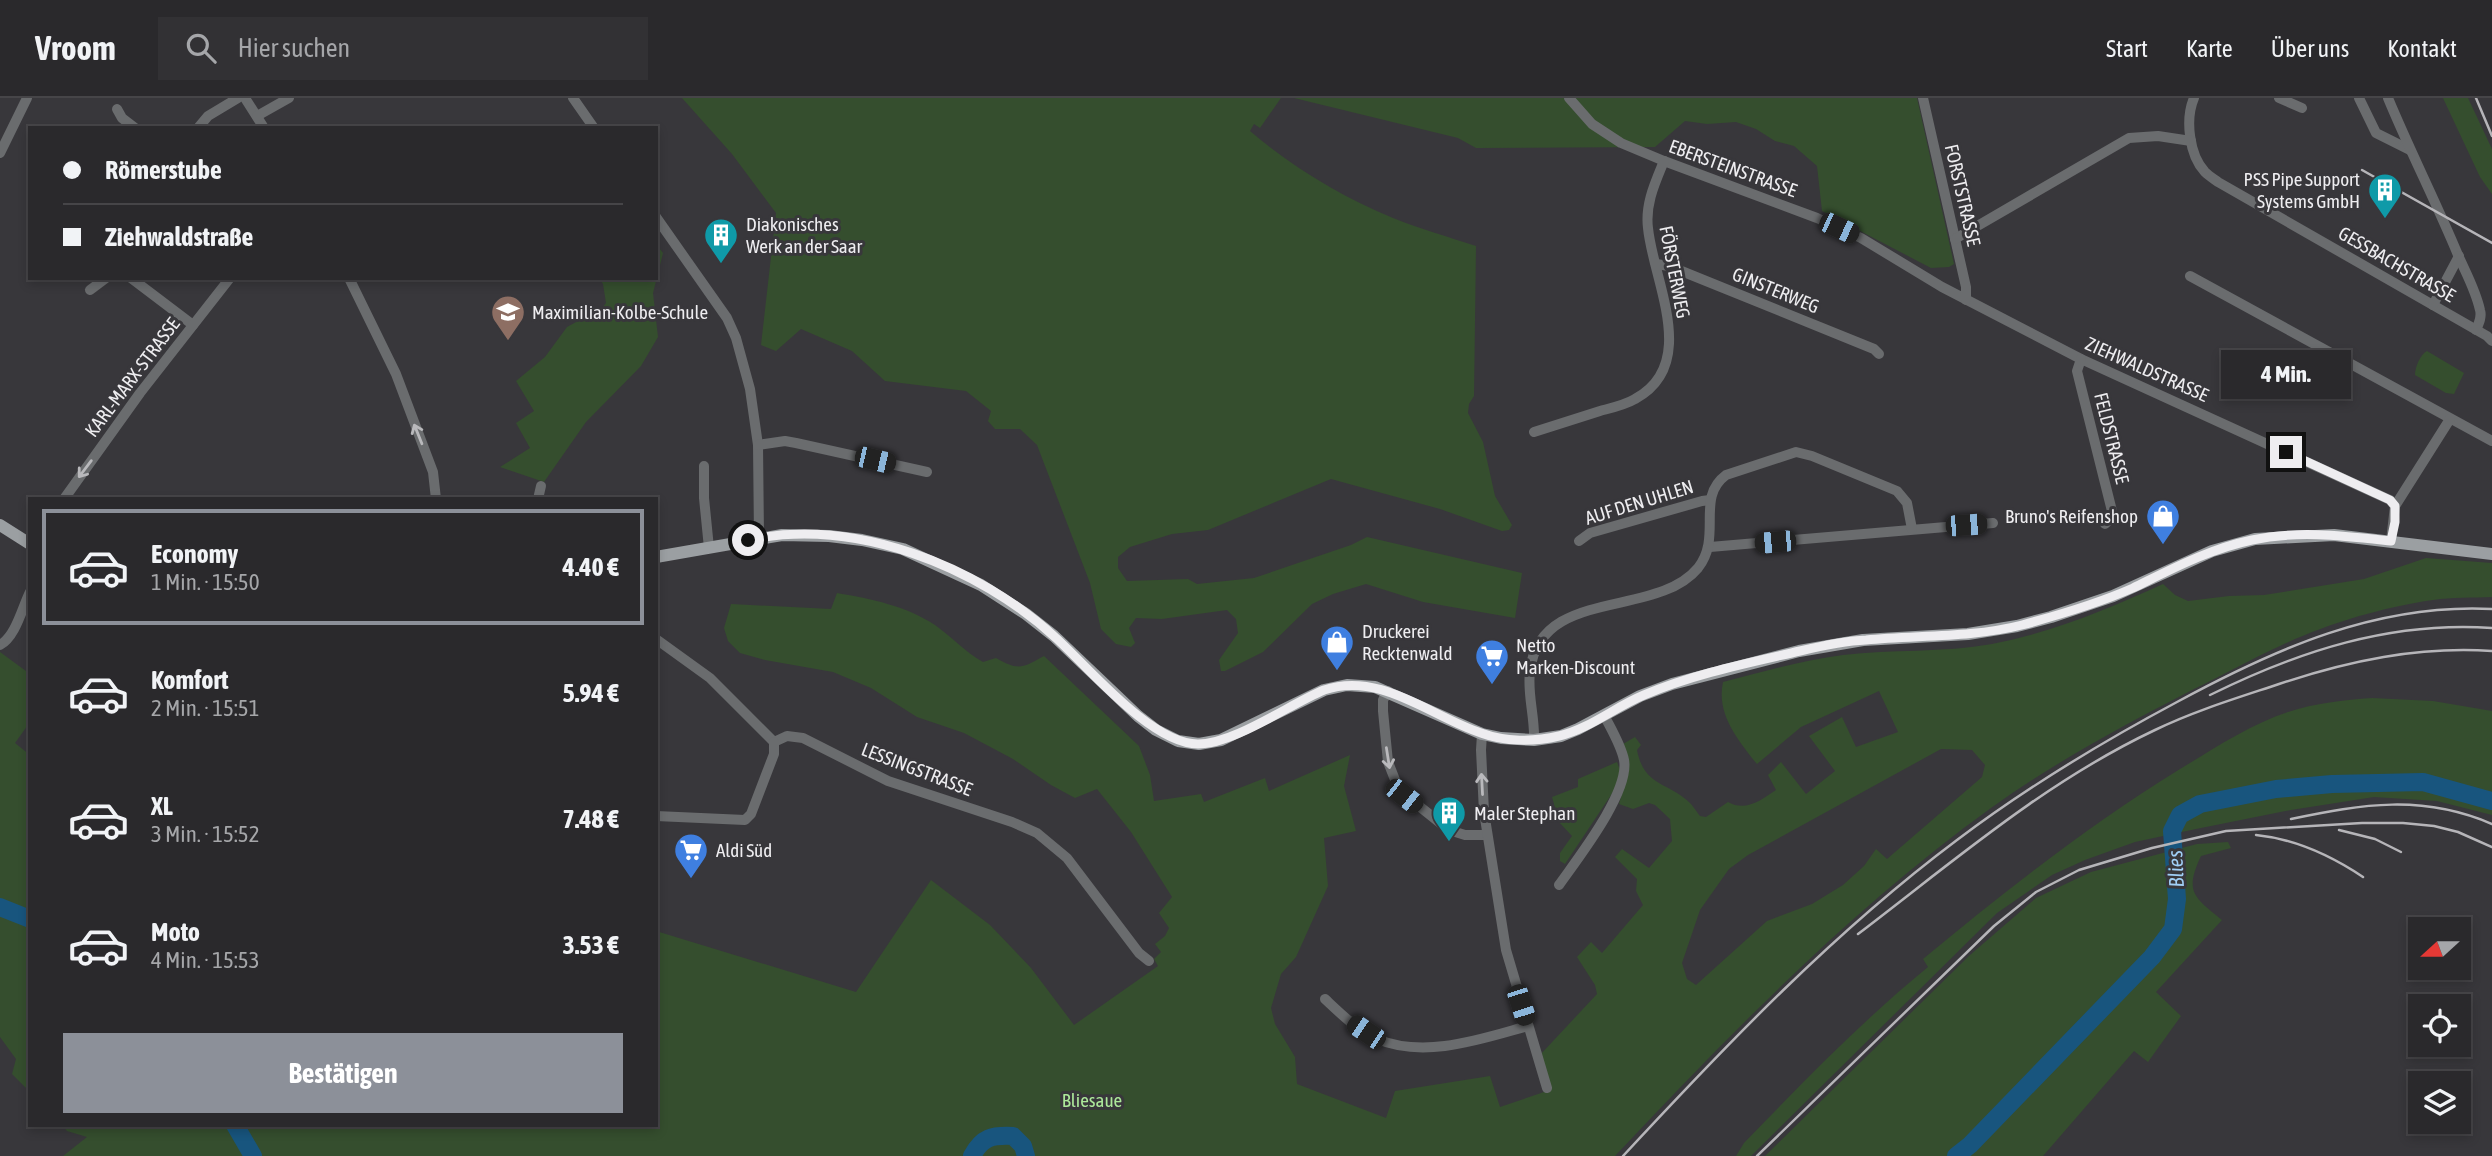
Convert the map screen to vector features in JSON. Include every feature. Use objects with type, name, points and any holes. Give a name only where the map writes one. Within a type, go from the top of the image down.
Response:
[{"type":"main road","points":[[0,525],[28,543]]},
{"type":"main road","points":[[658,557],[759,537],[804,534],[862,540],[903,549],[981,585],[1026,614],[1054,636],[1156,730],[1178,741],[1199,744],[1221,740],[1335,686],[1360,684],[1388,691],[1482,734],[1534,740],[1560,736],[1640,696],[1672,684],[1799,651],[1863,640],[1952,636],[2017,626],[2090,605],[2201,555],[2255,539],[2334,535],[2492,554]]},
{"type":"street","points":[[0,153],[27,98]]},
{"type":"street","points":[[200,126],[208,116],[238,98]]},
{"type":"street","points":[[245,98],[263,126]]},
{"type":"street","points":[[257,116],[289,98]]},
{"type":"street","points":[[573,98],[593,126]]},
{"type":"street","name":"EBERSTEINSTRASSE","points":[[1569,98],[1592,124],[1606,134],[1664,162],[1817,218],[1861,238],[1966,300]]},
{"type":"street","name":"FORSTSTRASSE","points":[[1923,98],[1966,287],[1966,300]]},
{"type":"street","name":"GESSBACHSTRASSE","points":[[2194,98],[2189,120],[2191,141],[2201,166],[2218,182],[2492,341]]},
{"type":"street","points":[[2279,98],[2301,108]]},
{"type":"street","points":[[2359,98],[2376,133],[2410,150]]},
{"type":"street","points":[[2388,98],[2410,150],[2443,215],[2481,311],[2476,330]]},
{"type":"street","points":[[117,109],[122,118],[132,126]]},
{"type":"street","points":[[1955,239],[2129,138],[2158,136],[2191,141]]},
{"type":"street","name":"FÖRSTERWEG","points":[[1534,432],[1633,401],[1656,382],[1666,364],[1669,323],[1648,229],[1647,213],[1649,200],[1664,162]]},
{"type":"street","points":[[658,220],[733,327],[750,389],[758,445],[759,537]]},
{"type":"street","points":[[2433,305],[2459,256]]},
{"type":"street","name":"GINSTERWEG","points":[[1656,264],[1669,265],[1874,349],[1879,354]]},
{"type":"street","points":[[2190,276],[2492,441]]},
{"type":"street","points":[[90,290],[103,280]]},
{"type":"street","points":[[134,280],[193,325]]},
{"type":"street","name":"KARL-MARX-STRASSE","points":[[65,497],[140,393],[228,280]]},
{"type":"street","points":[[350,280],[396,374],[433,472],[436,497]]},
{"type":"street","name":"ZIEHWALDSTRASSE","points":[[1966,300],[2081,359],[2359,485],[2390,500],[2395,506]]},
{"type":"street","name":"FELDSTRASSE","points":[[2081,359],[2077,371],[2112,512],[2111,518],[2105,524]]},
{"type":"street","points":[[2391,541],[2395,506],[2450,419]]},
{"type":"street","points":[[758,445],[785,441],[927,472]]},
{"type":"street","name":"AUF DEN UHLEN","points":[[1710,547],[1710,500],[1719,480],[1726,475],[1787,454],[1804,453],[1897,491],[1907,503],[1912,529]]},
{"type":"street","points":[[704,466],[709,548]]},
{"type":"street","points":[[538,497],[541,486]]},
{"type":"street","name":"AUF DEN UHLEN","points":[[1579,541],[1590,533],[1702,500],[1710,500]]},
{"type":"street","points":[[1534,740],[1530,671],[1536,649],[1551,628],[1567,618],[1681,582],[1697,569],[1710,547],[1993,523]]},
{"type":"street","points":[[0,645],[11,633],[28,596]]},
{"type":"street","points":[[658,640],[710,678],[774,742],[774,754],[751,814],[745,820],[658,816]]},
{"type":"street","points":[[1388,691],[1383,711],[1388,762],[1399,790],[1449,830],[1465,835],[1487,835]]},
{"type":"street","points":[[1559,885],[1612,806],[1624,776],[1624,760],[1604,715]]},
{"type":"street","points":[[1482,734],[1487,835],[1506,950],[1547,1088]]},
{"type":"street","name":"LESSINGSTRASSE","points":[[774,742],[787,736],[803,738],[888,781],[1012,822],[1037,833],[1066,858],[1139,953],[1149,961]]},
{"type":"street","points":[[1325,999],[1378,1039],[1408,1046],[1458,1044],[1528,1026]]},
{"type":"green space","points":[[682,98],[1281,98],[1260,128],[1254,124],[1250,131],[1266,144],[1300,169],[1355,201],[1403,222],[1476,246],[1474,396],[1468,413],[1483,442],[1495,496],[1512,525],[1509,530],[1502,531],[1440,509],[1331,479],[1208,530],[1172,534],[1130,547],[1118,557],[1118,568],[1127,581],[1188,579],[1197,584],[1254,578],[1367,537],[1522,573],[1515,618],[1423,602],[1366,584],[1312,604],[1263,652],[1225,671],[1221,671],[1219,660],[1238,633],[1236,619],[1227,610],[1162,619],[1136,618],[1129,628],[1135,643],[1131,647],[1116,644],[1101,629],[1090,583],[1037,445],[1020,429],[995,429],[988,421],[991,411],[966,391],[885,381],[852,351],[801,329],[776,351],[761,345],[776,213],[732,154]]},
{"type":"green space","points":[[1294,98],[1917,98],[1954,264],[1931,268],[1822,211],[1817,166],[1794,146],[1775,141],[1756,129],[1736,122],[1707,124],[1685,121],[1655,147],[1476,148],[1458,138]]},
{"type":"green space","points":[[2443,98],[2468,98],[2492,149],[2492,194],[2480,177]]},
{"type":"green space","points":[[658,247],[663,253],[658,273]]},
{"type":"green space","points":[[600,280],[656,280],[653,293],[658,337],[641,366],[586,422],[544,482],[500,467],[530,448],[516,423],[534,411],[516,381],[545,357],[567,327],[602,308],[606,303]]},
{"type":"green space","points":[[2427,351],[2464,373],[2454,394],[2446,393],[2415,375],[2418,362]]},
{"type":"green space","name":"Bliesaue","points":[[2426,558],[2492,563],[2492,597],[2448,598],[2394,607],[2355,617],[2298,638],[2090,745],[1991,808],[1890,887],[1842,929],[1704,1063],[1615,1156],[63,1156],[87,1137],[67,1131],[64,1127],[658,1127],[658,932],[856,992],[931,880],[990,925],[1031,968],[1074,1025],[1158,966],[1154,959],[1161,952],[1155,944],[1165,936],[1169,928],[1159,913],[1172,897],[1131,832],[1097,789],[1075,798],[1013,759],[964,733],[917,717],[871,688],[833,672],[740,653],[728,641],[724,628],[731,604],[831,609],[837,593],[876,601],[924,618],[983,662],[996,658],[1010,665],[1020,666],[1044,656],[1139,746],[1150,775],[1154,801],[1201,794],[1204,802],[1265,778],[1269,791],[1350,755],[1344,786],[1356,831],[1324,838],[1328,886],[1296,957],[1281,974],[1271,1008],[1275,1024],[1295,1057],[1297,1084],[1386,1118],[1395,1091],[1490,1076],[1500,1107],[1550,1090],[1540,1055],[1597,994],[1595,985],[1577,957],[1591,942],[1602,953],[1643,905],[1636,891],[1637,879],[1615,857],[1622,849],[1649,868],[1672,841],[1670,819],[1655,805],[1649,803],[1633,809],[1619,804],[1629,770],[1623,744],[1635,737],[1641,745],[1637,750],[1645,771],[1682,796],[1700,816],[1706,817],[1728,802],[1747,805],[1776,790],[1768,775],[1781,762],[1806,794],[1835,771],[1809,736],[1842,717],[1856,747],[1898,732],[1879,691],[1801,727],[1757,764],[1730,726],[1723,705],[1723,682],[1828,657],[1992,644],[2036,634],[2079,619],[2163,584],[2175,595],[2188,601],[2264,595],[2364,579]],"holes":[[[1941,749],[1972,750],[1985,765],[1982,777],[1887,859],[1876,849],[1864,866],[1843,885],[1812,904],[1767,921],[1696,985],[1687,979],[1682,963],[1700,910],[1729,869],[1748,855]]]},
{"type":"green space","points":[[0,652],[28,673],[28,725],[15,743],[28,753],[28,1090],[12,1074],[16,1059],[0,1037]]},
{"type":"green space","points":[[2372,698],[2433,701],[2492,711],[2492,815],[2437,801],[2374,797],[2291,810],[2135,842],[2085,860],[2052,875],[1997,913],[1751,1156],[1736,1156],[1744,1143],[1833,1052],[1928,967],[1923,959],[2080,836],[2146,790],[2232,737],[2260,723],[2309,706]]},
{"type":"green space","points":[[1617,762],[1620,770],[1617,786],[1565,864],[1560,861],[1560,853],[1572,836],[1559,822],[1552,797],[1578,787],[1578,779]]},
{"type":"green space","points":[[2228,842],[2231,848],[2201,856],[2193,878],[2195,893],[2199,899],[2222,920],[2156,992],[2181,1016],[2148,1062],[2134,1051],[2043,1156],[1765,1156],[1970,955],[2036,898],[2091,872],[2197,844]]},
{"type":"waterway","name":"Blies","points":[[1956,1156],[1970,1145],[2152,957],[2173,929],[2177,899],[2172,831],[2180,815],[2200,804],[2276,789],[2332,784],[2423,782],[2492,801]]},
{"type":"waterway","name":"Blies","points":[[0,907],[28,918]]},
{"type":"waterway","name":"Blies","points":[[236,1127],[253,1156]]},
{"type":"waterway","name":"Blies","points":[[972,1156],[988,1138],[1006,1136],[1013,1136],[1023,1146],[1026,1156]]},
{"type":"railway","points":[[2476,98],[2492,136]]},
{"type":"railway","points":[[2362,170],[2492,243]]},
{"type":"railway","points":[[1623,1156],[1783,990],[1868,912],[1957,840],[2064,767],[2251,664],[2328,633],[2408,614],[2449,609],[2492,609]]},
{"type":"railway","points":[[2210,695],[2277,665],[2346,642],[2418,629],[2492,628]]},
{"type":"railway","points":[[1858,934],[2038,798],[2115,751],[2170,723],[2279,684],[2357,662],[2410,653],[2492,651]]},
{"type":"railway","points":[[2291,819],[2368,806],[2417,805],[2441,808],[2492,824]]},
{"type":"railway","points":[[1757,1156],[1994,926],[2036,892],[2079,870],[2152,848],[2226,831],[2362,823],[2434,826],[2458,832],[2492,847]]},
{"type":"railway","points":[[2339,830],[2375,839],[2401,852]]},
{"type":"railway","points":[[2256,835],[2285,840],[2312,849],[2363,877]]},
{"type":"place","name":"PSS Pipe Support Systems GmbH","points":[[2385,220]]},
{"type":"place","name":"Diakonisches Werk an der Saar","points":[[721,265]]},
{"type":"place","name":"Maximilian-Kolbe-Schule","points":[[508,342]]},
{"type":"place","name":"Bruno's Reifenshop","points":[[2163,546]]},
{"type":"place","name":"Druckerei Recktenwald","points":[[1337,672]]},
{"type":"place","name":"Netto Marken-Discount","points":[[1492,686]]},
{"type":"place","name":"Maler Stephan","points":[[1449,843]]},
{"type":"place","name":"Aldi Süd","points":[[691,880]]},
{"type":"route","points":[[748,540],[804,534],[862,540],[903,549],[950,569],[1026,614],[1054,636],[1138,716],[1156,730],[1178,741],[1199,744],[1221,740],[1324,690],[1335,686],[1360,684],[1388,691],[1482,734],[1534,740],[1560,736],[1578,729],[1621,705],[1672,684],[1799,651],[1863,640],[1952,636],[2017,626],[2090,605],[2201,555],[2233,544],[2255,539],[2310,535],[2391,541],[2395,506],[2390,500],[2286,452]]}]
